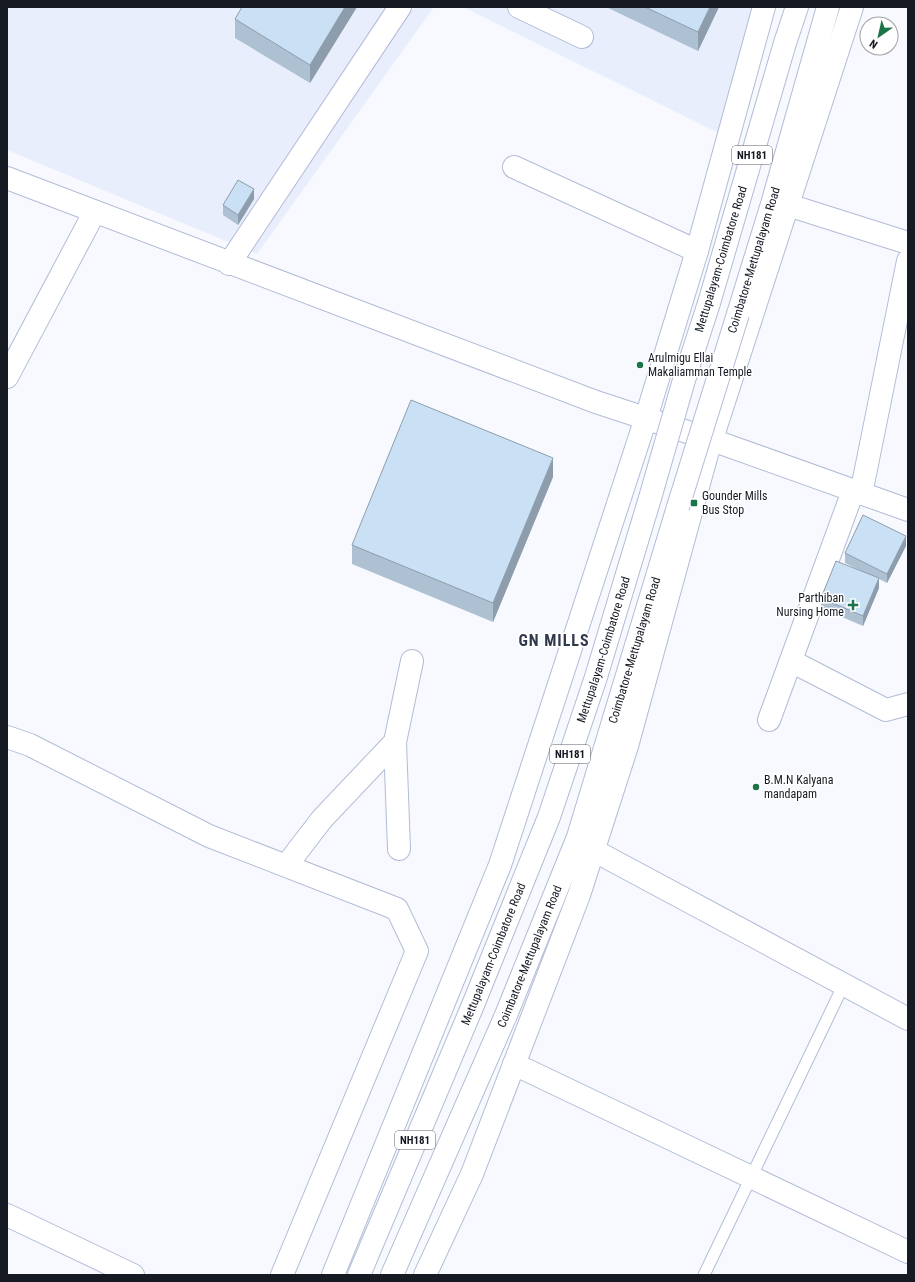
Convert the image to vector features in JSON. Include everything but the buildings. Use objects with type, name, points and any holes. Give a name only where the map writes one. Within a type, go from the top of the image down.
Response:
[{"type":"main road","points":[[229,264],[400,7]]},
{"type":"main road","points":[[519,7],[582,37]]},
{"type":"main road","points":[[333,1275],[500,865],[646,418],[697,251],[764,7]]},
{"type":"main road","name":"Mettupalayam-Coimbatore Road","points":[[359,1275],[473,1005],[549,817],[596,676],[797,7]]},
{"type":"main road","name":"Coimbatore-Mettupalayam Road","points":[[392,1275],[506,1015],[578,837],[699,435],[772,204],[828,7]]},
{"type":"main road","points":[[425,1275],[472,1174],[579,895],[627,746],[712,440],[852,7]]},
{"type":"main road","points":[[514,167],[697,251]]},
{"type":"main road","points":[[7,178],[94,213],[596,402],[712,440],[908,510]]},
{"type":"main road","points":[[788,205],[908,243]]},
{"type":"main road","points":[[7,377],[94,213]]},
{"type":"main road","points":[[769,720],[857,492],[908,261]]},
{"type":"main road","points":[[399,849],[395,742],[412,661]]},
{"type":"main road","points":[[791,662],[886,710],[908,704]]},
{"type":"main road","points":[[7,737],[30,745],[209,836],[397,908],[417,951],[282,1275]]},
{"type":"main road","points":[[286,866],[322,819],[395,742]]},
{"type":"main road","points":[[593,850],[908,1019]]},
{"type":"main road","points":[[514,1064],[908,1252]]},
{"type":"main road","points":[[7,1215],[133,1275]]},
{"type":"lane","points":[[704,1275],[844,984]]},
{"type":"shaded area","points":[[7,7],[434,7],[257,254],[7,150]]},
{"type":"shaded area","points":[[463,7],[757,7],[719,133]]},
{"type":"place","name":"Arulmigu Ellai Makaliamman Temple","points":[[640,365]]},
{"type":"place","name":"Gounder Mills Bus Stop","points":[[694,503]]},
{"type":"place","name":"Parthiban Nursing Home","points":[[853,605]]},
{"type":"place","name":"B.M.N Kalyana mandapam","points":[[756,787]]},
{"type":"district","name":"GN MILLS","points":[[554,640]]}]
